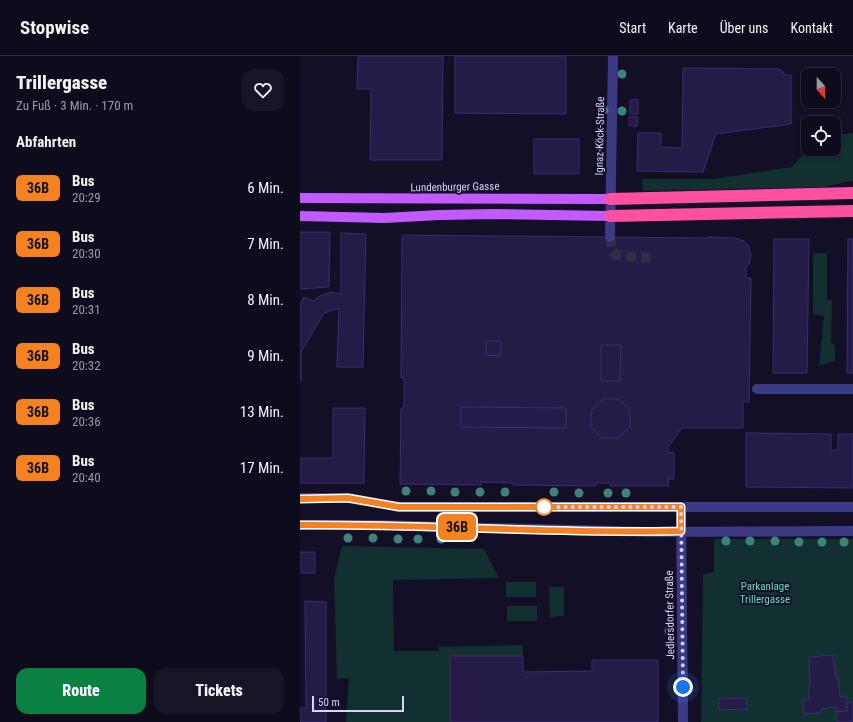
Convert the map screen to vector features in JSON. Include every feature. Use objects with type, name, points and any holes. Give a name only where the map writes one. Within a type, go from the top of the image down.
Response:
[{"type":"highway","points":[[610,199],[853,193]]},
{"type":"highway","points":[[610,216],[853,211]]},
{"type":"main road","name":"Lundenburger Gasse","points":[[300,198],[610,199]]},
{"type":"main road","points":[[300,216],[385,218],[493,214],[610,216]]},
{"type":"street","name":"Ignaz-Köck-Straße","points":[[610,237],[613,56]]},
{"type":"street","points":[[757,389],[853,390]]},
{"type":"street","points":[[300,498],[348,498],[399,507],[853,507]]},
{"type":"street","name":"Jedlersdorfer Straße","points":[[681,507],[683,722]]},
{"type":"street","points":[[300,525],[375,525],[531,530],[853,531]]},
{"type":"green space","points":[[853,133],[853,181],[825,187],[643,191],[642,179],[714,179],[792,167],[802,156],[841,156],[841,134]]},
{"type":"green space","points":[[813,253],[827,253],[827,300],[832,300],[831,343],[835,345],[835,361],[819,366],[824,316],[813,314]]},
{"type":"green space","name":"Parkanlage Trillergasse","points":[[714,539],[853,539],[853,702],[846,703],[846,696],[840,697],[838,678],[836,678],[832,655],[809,657],[809,700],[803,700],[804,714],[821,713],[821,709],[836,707],[837,722],[701,722],[703,574],[714,572]]},
{"type":"green space","points":[[342,546],[484,549],[499,578],[393,580],[394,651],[439,651],[439,647],[523,645],[523,656],[450,657],[450,722],[346,722],[349,678],[337,679],[334,579]]},
{"type":"green space","points":[[506,582],[536,582],[536,597],[506,597]]},
{"type":"green space","points":[[549,587],[564,587],[564,616],[550,617]]},
{"type":"green space","points":[[507,606],[537,606],[537,621],[507,621]]},
{"type":"building","points":[[358,56],[443,56],[442,160],[370,160],[371,89],[357,89]]},
{"type":"building","points":[[455,56],[566,56],[566,114],[455,113]]},
{"type":"building","points":[[683,68],[780,69],[786,75],[791,75],[791,124],[716,134],[703,172],[637,171],[638,133],[661,133],[661,147],[682,148]]},
{"type":"building","points":[[638,99],[638,114],[630,114],[630,100]]},
{"type":"building","points":[[629,117],[638,117],[637,126],[629,126]]},
{"type":"building","points":[[534,139],[579,139],[579,174],[534,174]]},
{"type":"building","points":[[300,232],[330,232],[329,287],[300,289]]},
{"type":"building","points":[[341,233],[366,234],[363,367],[337,367],[339,308],[324,313],[301,352],[300,381],[300,305],[304,297],[314,301],[318,297],[330,292],[341,294]]},
{"type":"building","points":[[402,235],[708,237],[735,238],[744,241],[748,245],[751,255],[749,264],[746,267],[746,278],[751,278],[749,402],[743,402],[743,428],[682,428],[668,447],[668,453],[674,452],[674,479],[668,479],[669,486],[610,486],[610,483],[596,483],[596,486],[513,485],[513,483],[481,482],[481,485],[400,484],[401,408],[404,408],[404,377],[401,378]]},
{"type":"building","points":[[774,239],[809,239],[807,373],[773,373]]},
{"type":"building","points":[[848,239],[853,239],[853,373],[847,373]]},
{"type":"building","points":[[486,341],[501,341],[501,356],[486,355]]},
{"type":"building","points":[[601,345],[621,345],[620,381],[601,381]]},
{"type":"building","points":[[603,399],[619,399],[630,411],[630,427],[618,438],[602,438],[591,427],[591,410]]},
{"type":"building","points":[[461,407],[566,408],[566,428],[461,427]]},
{"type":"building","points":[[333,408],[365,408],[364,483],[300,483],[300,458],[333,458]]},
{"type":"building","points":[[746,433],[831,434],[831,450],[838,450],[838,434],[853,434],[853,488],[746,487]]},
{"type":"building","points":[[300,552],[315,552],[315,573],[300,573]]},
{"type":"building","points":[[305,601],[326,602],[326,722],[300,722],[300,708],[306,708]]},
{"type":"building","points":[[833,655],[840,697],[846,696],[847,711],[836,712],[836,707],[821,709],[821,713],[804,714],[803,700],[809,700],[809,657]]},
{"type":"building","points":[[450,656],[523,656],[523,672],[592,671],[592,660],[658,660],[658,722],[450,722]]},
{"type":"building","points":[[746,698],[747,709],[719,710],[718,699]]},
{"type":"building","points":[[853,702],[853,722],[837,722],[836,712],[847,711],[846,703]]},
{"type":"tunnel","points":[[610,237],[612,251],[616,255],[650,258]]},
{"type":"bus line","name":"36B","points":[[300,499],[348,498],[399,507],[681,507],[681,531],[651,532],[375,525],[300,525]]},
{"type":"route","points":[[544,507],[681,507],[683,687]]}]
